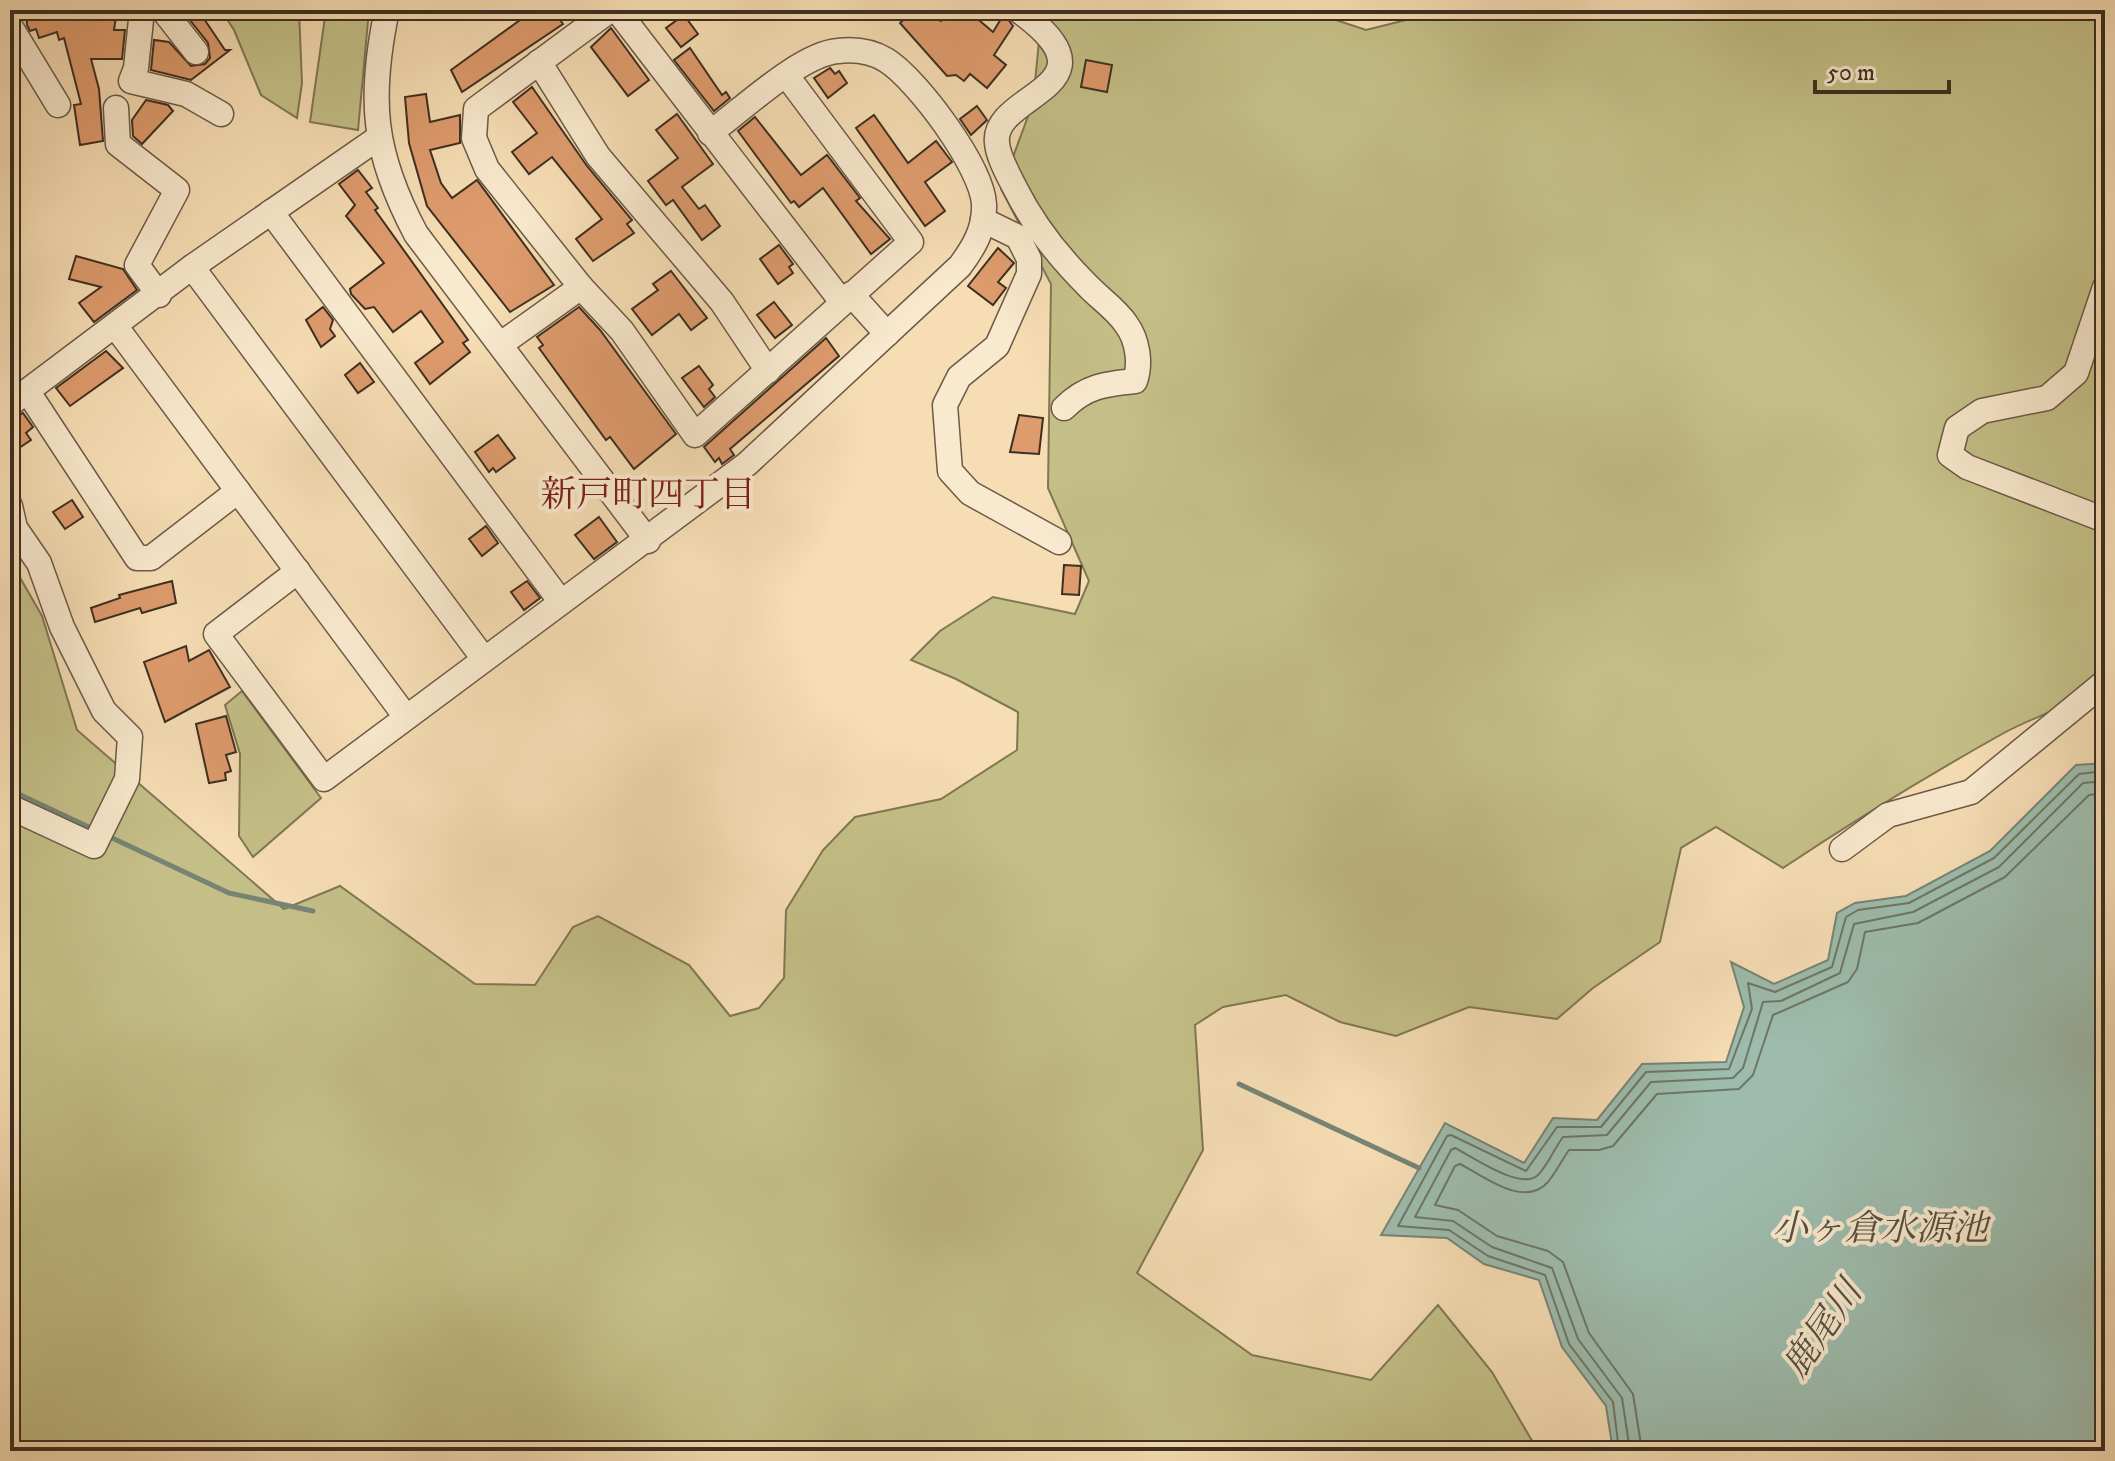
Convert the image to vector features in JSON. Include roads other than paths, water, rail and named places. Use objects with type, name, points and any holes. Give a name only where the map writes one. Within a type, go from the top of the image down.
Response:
[{"type":"street","points":[[142,10],[136,68],[131,81],[186,94],[221,114]]},
{"type":"street","points":[[163,10],[196,52]]},
{"type":"street","points":[[387,10],[375,65],[378,138],[393,185],[416,234],[648,541]]},
{"type":"street","points":[[610,10],[476,109],[474,138],[487,169],[581,287],[646,361],[695,435],[911,242],[787,76]]},
{"type":"street","points":[[617,10],[710,133],[846,298],[887,334]]},
{"type":"street","points":[[1018,10],[1054,43],[1060,62],[1054,81],[1001,126],[996,142],[1027,212],[1085,284],[1127,324],[1140,367],[1135,381],[1098,385],[1079,392],[1064,408]]},
{"type":"street","points":[[1045,10],[1060,33],[1054,43]]},
{"type":"street","points":[[10,26],[58,105]]},
{"type":"street","points":[[298,571],[216,634],[324,779],[648,541],[747,464],[960,266],[979,237],[983,220],[982,191],[972,162],[896,67],[874,54],[834,51],[813,59],[710,133]]},
{"type":"street","points":[[539,62],[598,156],[722,302],[768,371]]},
{"type":"street","points":[[116,108],[118,144],[177,190],[137,265],[159,295]]},
{"type":"street","points":[[238,491],[151,558],[137,558],[19,398],[159,295],[192,267],[378,138]]},
{"type":"street","points":[[271,212],[561,602]]},
{"type":"street","points":[[983,220],[1018,237],[1029,259],[1029,274],[997,346],[959,377],[945,405],[950,471],[970,493],[1059,542]]},
{"type":"street","points":[[192,267],[484,659]]},
{"type":"street","points":[[501,344],[581,287]]},
{"type":"street","points":[[2105,287],[2076,373],[2047,398],[1982,411],[1957,428],[1950,455],[1967,467],[2105,520]]},
{"type":"street","points":[[116,327],[406,717]]},
{"type":"street","points":[[10,506],[15,528],[39,563],[62,627],[104,711],[130,737],[127,779],[94,846],[10,807]]},
{"type":"street","points":[[1842,849],[1888,815],[1971,792],[2105,682]]},
{"type":"water","name":"小ヶ倉水源池","points":[[2105,763],[2105,1451],[1613,1451],[1606,1406],[1562,1347],[1539,1280],[1484,1264],[1447,1238],[1381,1235],[1445,1123],[1524,1163],[1553,1118],[1597,1120],[1642,1064],[1726,1062],[1744,1007],[1731,962],[1774,984],[1828,960],[1837,913],[1855,903],[1906,896],[1990,851],[2076,765]]},
{"type":"waterway","points":[[10,790],[95,830]]},
{"type":"waterway","points":[[108,836],[229,893],[313,911]]},
{"type":"waterway","points":[[1239,1084],[1419,1168]]},
{"type":"district","name":"新戸町四丁目","points":[[648,493]]},
{"type":"water label","name":"鹿尾川","points":[[1821,1328]]}]
